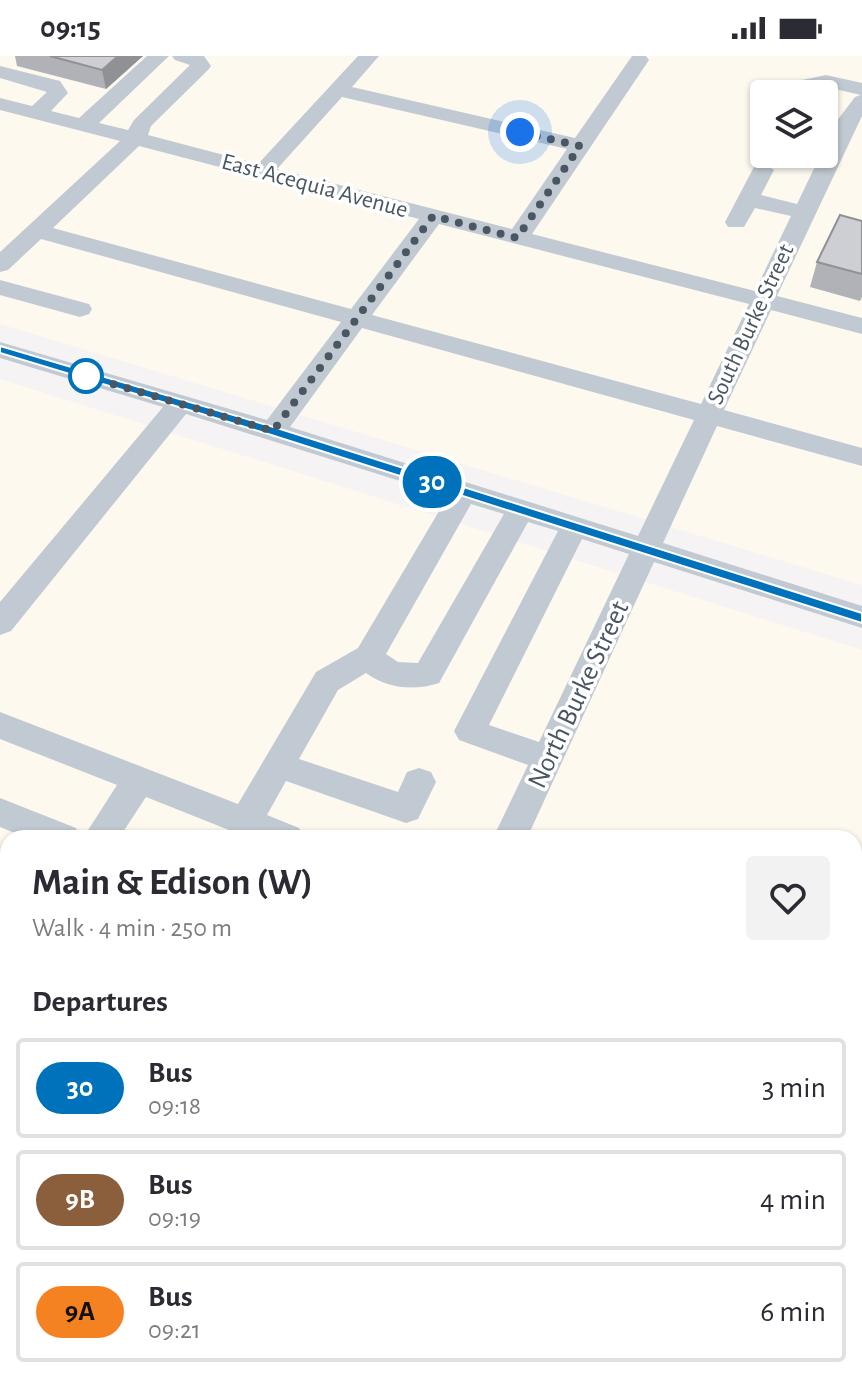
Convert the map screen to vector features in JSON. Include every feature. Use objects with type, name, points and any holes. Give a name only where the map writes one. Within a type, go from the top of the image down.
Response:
[{"type":"street","points":[[0,61],[6,56]]},
{"type":"street","points":[[84,125],[159,56]]},
{"type":"street","points":[[0,265],[136,138],[141,124],[201,66],[196,59],[182,56]]},
{"type":"street","points":[[262,172],[369,56]]},
{"type":"street","points":[[517,238],[639,60]]},
{"type":"street","points":[[0,72],[53,85],[58,93],[36,113]]},
{"type":"street","points":[[838,84],[862,89]]},
{"type":"street","points":[[338,90],[580,146]]},
{"type":"street","name":"East Acequia Avenue","points":[[0,104],[862,326]]},
{"type":"street","name":"South Burke Street","points":[[838,132],[845,112]]},
{"type":"street","name":"South Burke Street","points":[[644,549],[824,168]]},
{"type":"street","points":[[736,222],[763,170]]},
{"type":"street","points":[[747,199],[803,212]]},
{"type":"street","points":[[273,431],[433,216]]},
{"type":"street","points":[[36,231],[862,457]]},
{"type":"street","points":[[0,287],[80,309]]},
{"type":"street","points":[[0,350],[273,431],[862,617]]},
{"type":"street","points":[[0,623],[180,404]]},
{"type":"street","points":[[245,822],[327,681],[369,656],[464,492]]},
{"type":"street","points":[[369,656],[379,668],[408,678],[428,674],[520,510]]},
{"type":"street","points":[[547,758],[470,731],[574,527]]},
{"type":"street","name":"North Burke Street","points":[[514,830],[644,549]]},
{"type":"street","points":[[0,725],[266,830]]},
{"type":"street","points":[[278,765],[406,809],[419,782]]},
{"type":"street","points":[[105,830],[139,780]]},
{"type":"street","points":[[0,812],[44,830]]},
{"type":"shaded area","points":[[0,56],[862,56],[862,585],[0,324]]},
{"type":"shaded area","points":[[0,379],[862,650],[862,830],[0,830]]},
{"type":"building","points":[[50,56],[118,56],[102,70]]},
{"type":"building","points":[[840,215],[862,221],[862,274],[817,262]]},
{"type":"bus line","name":"30","points":[[0,350],[273,431],[862,617]]},
{"type":"route","points":[[86,376],[273,431],[433,216],[517,238],[580,146],[520,132]]}]
